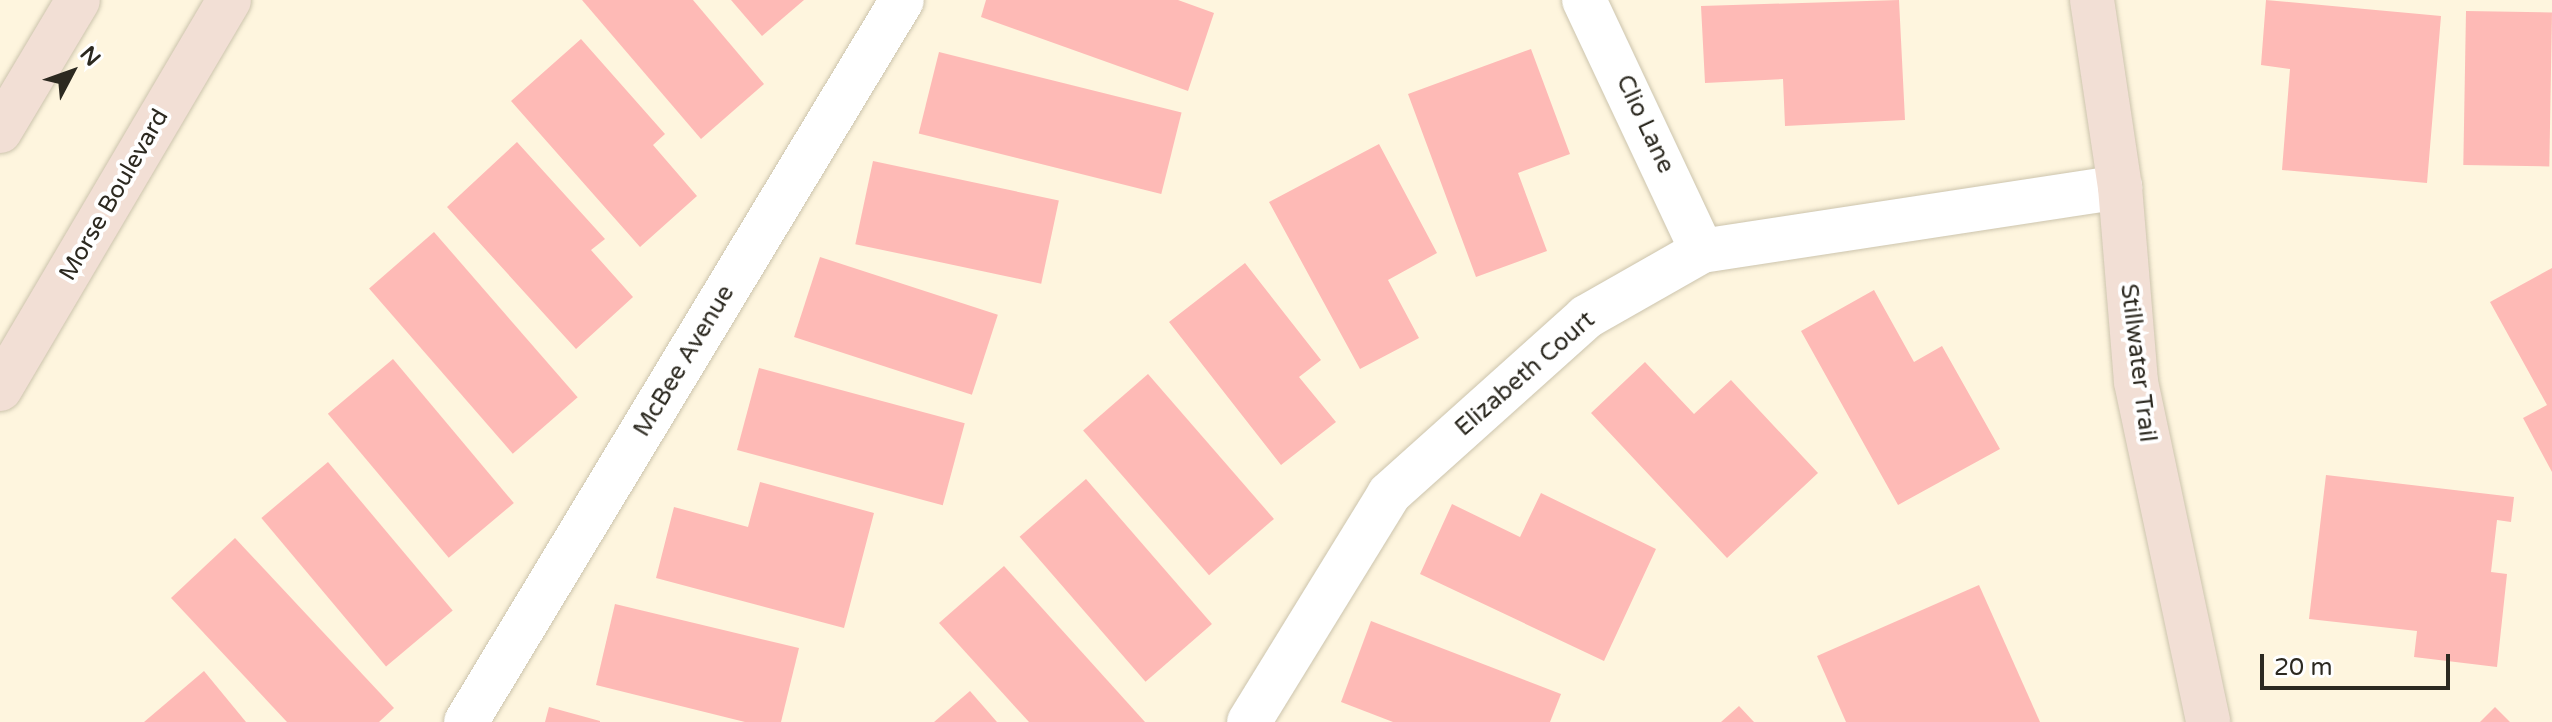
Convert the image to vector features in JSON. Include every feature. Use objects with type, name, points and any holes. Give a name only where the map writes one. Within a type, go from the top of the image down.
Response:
[{"type":"street","points":[[0,131],[78,0]]},
{"type":"street","name":"Morse Boulevard","points":[[0,389],[229,0]]},
{"type":"street","name":"McBee Avenue","points":[[466,722],[902,0]]},
{"type":"street","name":"Clio Lane","points":[[1584,0],[1702,251]]},
{"type":"street","name":"Stillwater Trail","points":[[2092,0],[2120,187],[2136,382],[2208,722]]},
{"type":"street","name":"Elizabeth Court","points":[[1249,722],[1389,494],[1586,317],[1702,251],[2120,187]]},
{"type":"building","points":[[582,0],[693,0],[764,84],[701,139]]},
{"type":"building","points":[[731,0],[804,0],[762,36]]},
{"type":"building","points":[[986,0],[1178,0],[1214,13],[1188,91],[981,17]]},
{"type":"building","points":[[1899,0],[1905,120],[1785,126],[1783,79],[1705,83],[1701,6]]},
{"type":"building","points":[[2266,0],[2441,16],[2427,183],[2282,170],[2290,69],[2261,65]]},
{"type":"building","points":[[2466,11],[2552,13],[2549,166],[2463,165]]},
{"type":"building","points":[[581,39],[665,134],[653,145],[697,196],[640,247],[511,101]]},
{"type":"building","points":[[1531,49],[1570,154],[1518,173],[1547,251],[1476,277],[1408,94]]},
{"type":"building","points":[[939,52],[1182,112],[1161,194],[919,134]]},
{"type":"building","points":[[517,142],[605,239],[591,250],[633,297],[576,349],[447,207]]},
{"type":"building","points":[[1379,144],[1437,253],[1388,280],[1419,338],[1360,369],[1269,202]]},
{"type":"building","points":[[873,161],[1059,201],[1041,284],[855,244]]},
{"type":"building","points":[[434,232],[578,397],[513,454],[369,288]]},
{"type":"building","points":[[820,257],[998,315],[972,395],[794,337]]},
{"type":"building","points":[[1245,263],[1321,360],[1299,377],[1336,422],[1281,465],[1169,322]]},
{"type":"building","points":[[2552,268],[2552,472],[2523,418],[2547,405],[2490,302]]},
{"type":"building","points":[[1874,290],[1914,362],[1942,346],[2000,449],[1898,505],[1801,331]]},
{"type":"building","points":[[393,359],[514,503],[449,558],[328,414]]},
{"type":"building","points":[[1645,362],[1694,414],[1731,380],[1818,473],[1727,558],[1591,413]]},
{"type":"building","points":[[759,368],[965,423],[943,505],[737,450]]},
{"type":"building","points":[[1148,374],[1274,519],[1209,575],[1083,430]]},
{"type":"building","points":[[328,462],[453,611],[386,667],[261,518]]},
{"type":"building","points":[[2326,475],[2514,497],[2511,522],[2497,520],[2491,572],[2507,574],[2497,667],[2414,657],[2417,631],[2309,619]]},
{"type":"building","points":[[1086,479],[1212,624],[1146,682],[1020,537]]},
{"type":"building","points":[[760,482],[874,513],[844,628],[656,578],[674,507],[748,527]]},
{"type":"building","points":[[1541,493],[1656,549],[1604,661],[1420,574],[1452,504],[1520,537]]},
{"type":"building","points":[[235,538],[394,708],[379,722],[287,722],[171,598]]},
{"type":"building","points":[[1004,566],[1145,722],[1029,722],[939,623]]},
{"type":"building","points":[[1979,585],[2040,722],[1846,722],[1817,656]]},
{"type":"building","points":[[615,604],[799,648],[781,722],[745,722],[596,685]]},
{"type":"building","points":[[1371,621],[1561,694],[1550,722],[1393,722],[1341,702]]},
{"type":"building","points":[[204,671],[246,722],[144,722]]},
{"type":"building","points":[[970,691],[997,722],[934,722]]},
{"type":"building","points":[[1739,706],[1754,722],[1721,722]]},
{"type":"building","points":[[549,707],[600,721],[600,722],[545,722]]},
{"type":"building","points":[[2495,707],[2510,722],[2480,722]]}]
